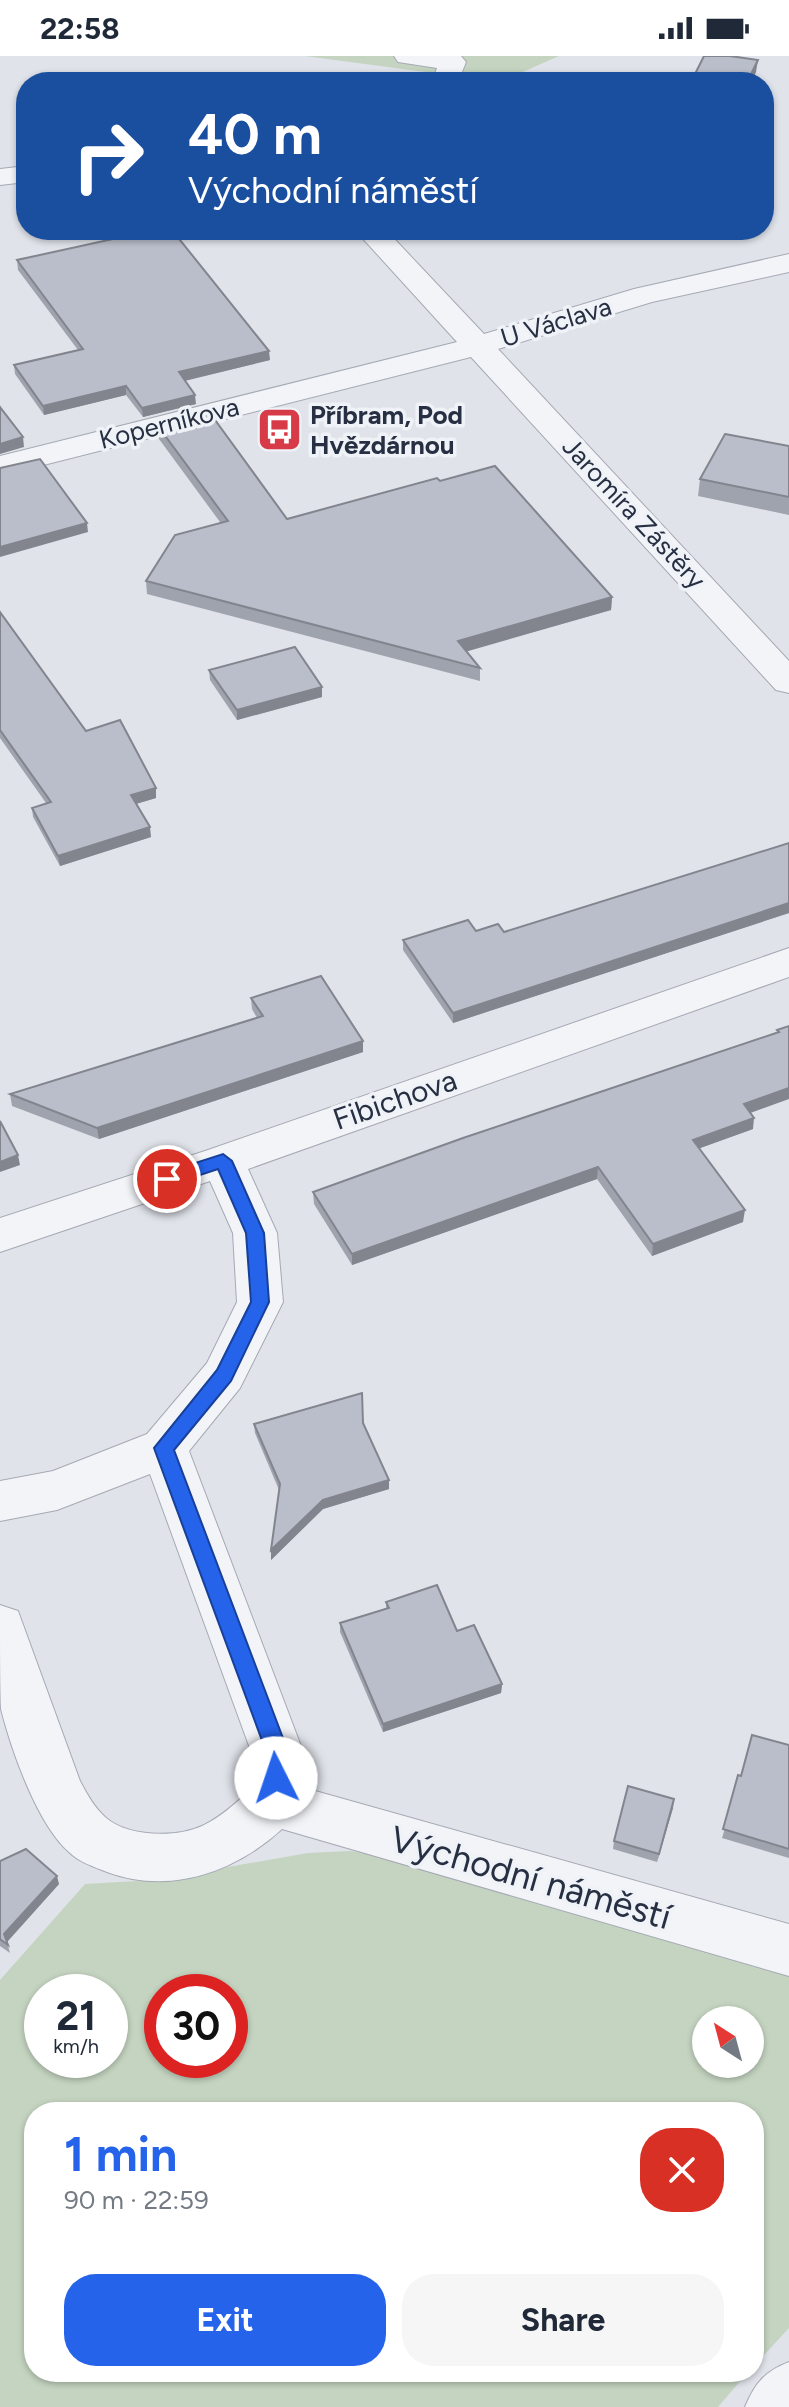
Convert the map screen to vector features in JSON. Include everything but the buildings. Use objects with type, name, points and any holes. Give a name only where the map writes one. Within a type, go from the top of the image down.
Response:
[{"type":"street","points":[[407,56],[453,62],[449,72]]},
{"type":"street","name":"U Václava","points":[[379,240],[477,346],[645,295],[789,263]]},
{"type":"street","name":"Koperníkova","points":[[0,466],[477,346]]},
{"type":"street","name":"Jaromíra Zástěry","points":[[477,346],[789,682]]},
{"type":"street","name":"Fibichova","points":[[0,1235],[223,1161],[789,962]]},
{"type":"street","points":[[0,1501],[57,1490],[164,1448],[224,1375],[260,1302],[255,1233],[223,1161]]},
{"type":"street","points":[[0,1626],[58,1794],[86,1834],[127,1857],[188,1857],[240,1835],[273,1803],[278,1754],[164,1448]]},
{"type":"street","name":"Východní náměstí","points":[[273,1803],[789,1950]]},
{"type":"street","points":[[776,2407],[789,2393]]},
{"type":"green space","points":[[305,56],[559,56],[523,72],[425,72]]},
{"type":"green space","points":[[350,1851],[390,1857],[789,1973],[789,2328],[764,2355],[764,2102],[24,2102],[24,2382],[739,2382],[718,2407],[0,2407],[0,1980],[85,1884],[154,1880],[308,1853]]},
{"type":"place","name":"Příbram, Pod Hvězdárnou","points":[[279,430]]},
{"type":"route","points":[[167,1179],[223,1161],[255,1233],[260,1302],[224,1375],[164,1448],[278,1754],[276,1778]]}]
